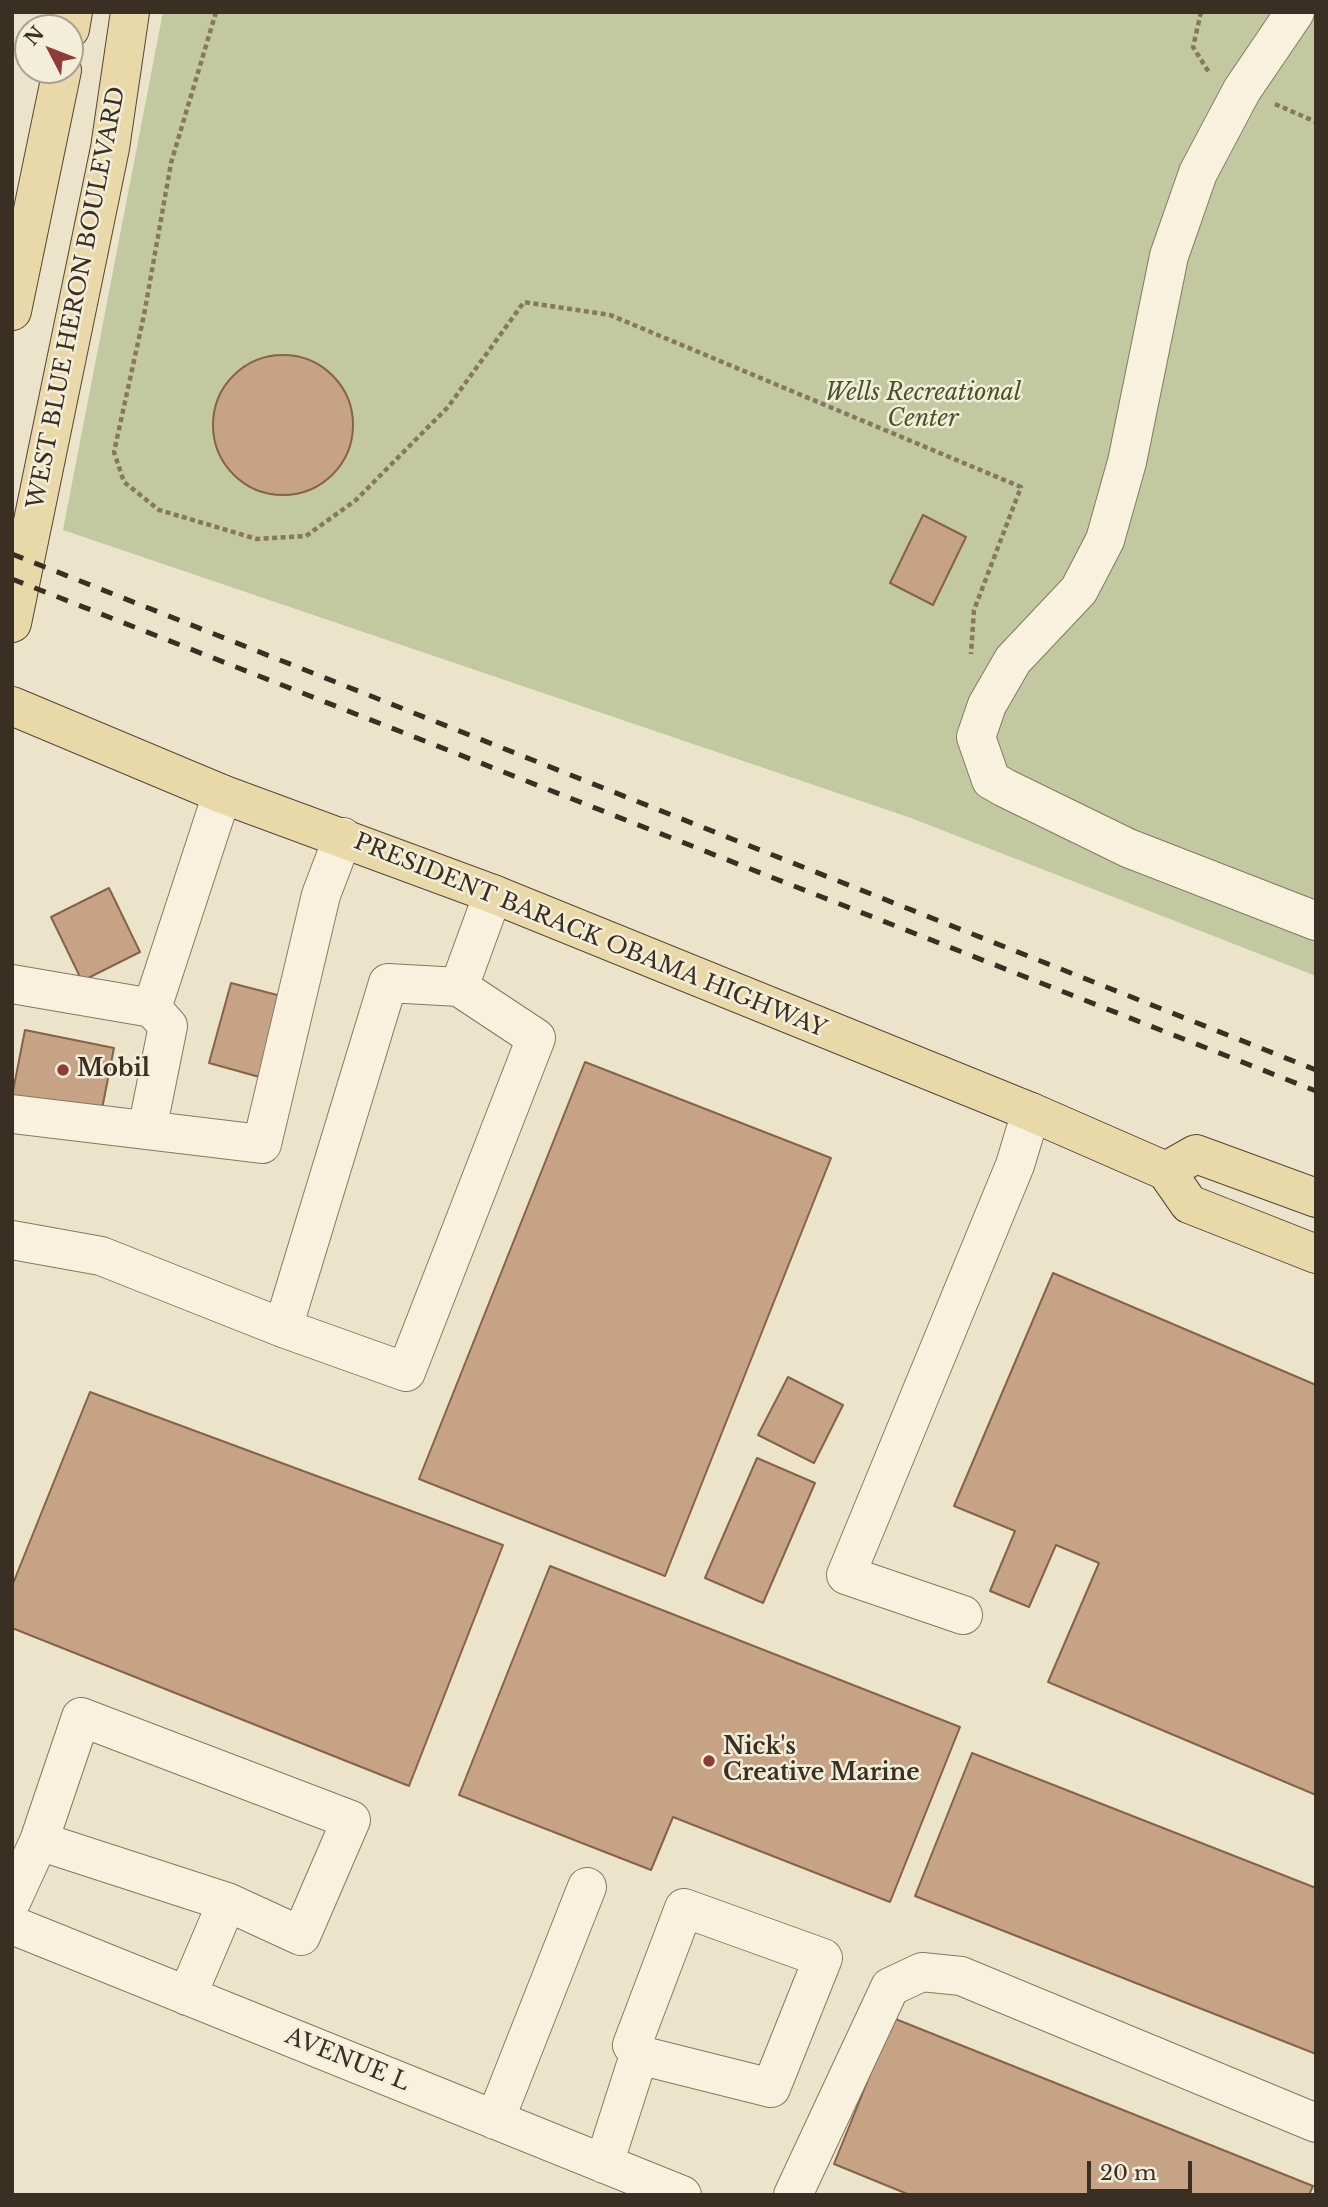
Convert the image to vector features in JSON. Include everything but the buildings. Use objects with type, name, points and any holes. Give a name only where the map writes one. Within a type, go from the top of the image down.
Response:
[{"type":"main road","name":"WEST BLUE HERON BOULEVARD","points":[[12,623],[110,148],[130,12]]},
{"type":"main road","points":[[12,311],[59,84]]},
{"type":"main road","name":"PRESIDENT BARACK OBAMA HIGHWAY","points":[[12,706],[222,794],[493,894],[1031,1112],[1166,1171]]},
{"type":"main road","points":[[1316,1198],[1196,1154],[1166,1171],[1189,1204],[1316,1254]]},
{"type":"street","points":[[1295,12],[1241,90],[1198,173],[1169,256],[1127,462],[1105,540],[1079,590],[1013,660],[987,705],[976,737],[991,780],[1004,788],[1128,848],[1316,920]]},
{"type":"street","points":[[152,1008],[222,794]]},
{"type":"street","points":[[12,1114],[262,1144],[321,895],[343,837]]},
{"type":"street","points":[[459,987],[493,894]]},
{"type":"street","points":[[12,1240],[101,1256],[283,1328],[406,1372],[536,1038],[459,987],[388,983],[283,1328]]},
{"type":"street","points":[[12,984],[152,1008],[168,1026],[147,1130]]},
{"type":"street","points":[[962,1615],[846,1575],[1015,1164],[1031,1112]]},
{"type":"street","points":[[12,1900],[39,1841],[81,1717],[351,1820],[301,1936],[227,1902],[39,1841]]},
{"type":"street","points":[[495,2120],[587,1887]]},
{"type":"street","points":[[187,1996],[227,1902]]},
{"type":"street","points":[[684,1908],[823,1958],[771,2088],[639,2055],[632,2045],[684,1908]]},
{"type":"street","name":"AVENUE L","points":[[12,1925],[682,2195]]},
{"type":"street","points":[[793,2195],[890,1987],[922,1972],[961,1976],[1316,2123]]},
{"type":"street","points":[[604,2164],[639,2055]]},
{"type":"path","points":[[216,12],[171,163],[144,315],[114,452],[124,482],[159,510],[257,539],[306,536],[356,500],[448,407],[524,302],[610,315],[1021,487],[974,610],[972,651],[967,664]]},
{"type":"green space","name":"Wells Recreational Center","points":[[163,12],[1316,12],[1316,976],[911,818],[63,530]]},
{"type":"railway","points":[[12,554],[1316,1070]]},
{"type":"railway","points":[[12,579],[1316,1091]]},
{"type":"place","name":"Mobil","points":[[63,1070]]},
{"type":"place","name":"Nick's Creative Marine","points":[[709,1761]]}]
